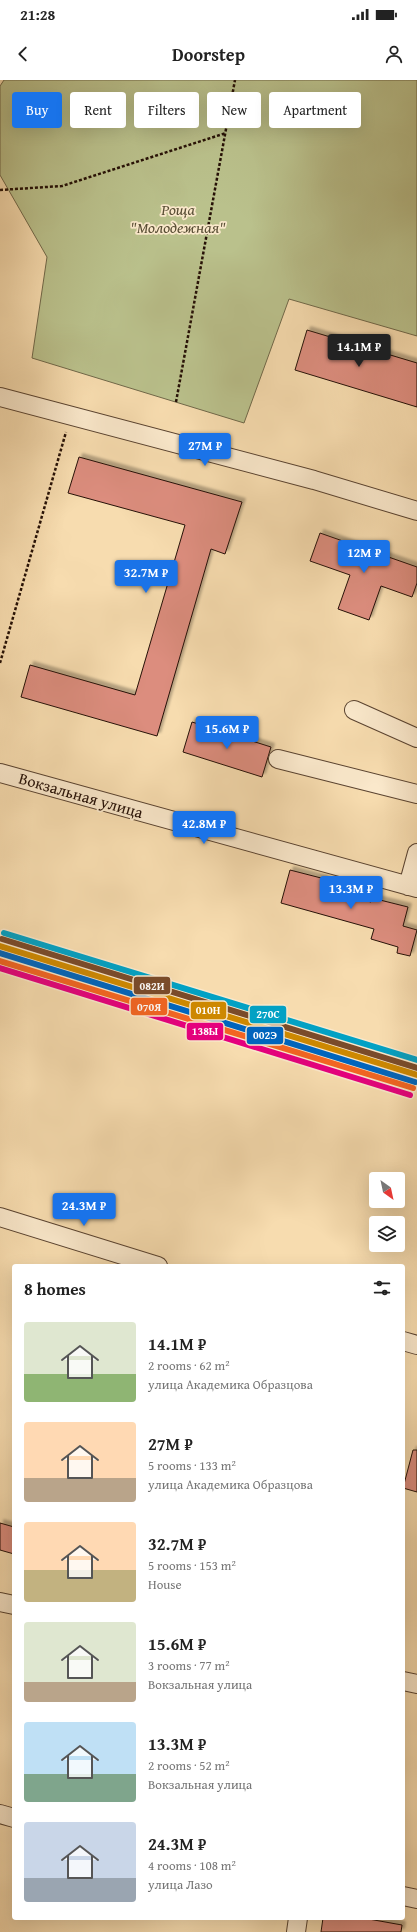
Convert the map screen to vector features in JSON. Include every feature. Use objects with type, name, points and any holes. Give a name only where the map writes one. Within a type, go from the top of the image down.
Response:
[{"type":"street","points":[[0,397],[314,480],[417,511]]},
{"type":"street","points":[[354,710],[417,738]]},
{"type":"street","points":[[278,759],[417,794]]},
{"type":"street","name":"Вокзальная улица","points":[[0,773],[412,887]]},
{"type":"street","points":[[412,887],[417,853]]},
{"type":"street","points":[[0,1217],[152,1264]]},
{"type":"street","points":[[405,1342],[417,1345]]},
{"type":"street","points":[[0,1602],[12,1605]]},
{"type":"street","points":[[405,1681],[417,1684]]},
{"type":"street","points":[[0,1814],[12,1817]]},
{"type":"street","points":[[405,1896],[417,1899]]},
{"type":"street","points":[[296,1932],[298,1920]]},
{"type":"path","points":[[176,402],[235,80]]},
{"type":"path","points":[[0,190],[62,186],[226,133]]},
{"type":"path","points":[[0,663],[71,416]]},
{"type":"green space","name":"Роща \"Молодежная\"","points":[[4,80],[417,80],[417,336],[289,299],[244,423],[32,358],[47,257],[0,175],[0,86]]},
{"type":"building","points":[[307,330],[417,363],[417,407],[295,370]]},
{"type":"building","points":[[79,457],[242,502],[225,554],[211,549],[157,736],[21,697],[30,665],[135,695],[185,525],[68,493]]},
{"type":"building","points":[[320,533],[417,567],[417,583],[412,597],[381,586],[369,620],[338,609],[350,575],[310,561]]},
{"type":"building","points":[[192,722],[271,747],[262,777],[183,752]]},
{"type":"building","points":[[290,870],[325,879],[323,889],[371,902],[372,898],[408,907],[403,926],[417,930],[410,956],[397,953],[398,947],[371,939],[374,929],[281,903]]},
{"type":"building","points":[[413,1450],[417,1450],[417,1492],[405,1489],[405,1480]]},
{"type":"building","points":[[0,1523],[12,1526],[12,1553],[0,1550]]},
{"type":"building","points":[[323,1920],[374,1920],[402,1925],[401,1932],[321,1932]]},
{"type":"transit line","name":"270С","points":[[4,933],[417,1060]]},
{"type":"transit line","name":"082И","points":[[2,939],[417,1068]]},
{"type":"transit line","name":"010Н","points":[[0,946],[417,1075]]},
{"type":"transit line","name":"002Э","points":[[0,953],[415,1082]]},
{"type":"transit line","name":"070Я","points":[[0,961],[413,1088]]},
{"type":"transit line","name":"138Ы","points":[[0,968],[410,1095]]}]
